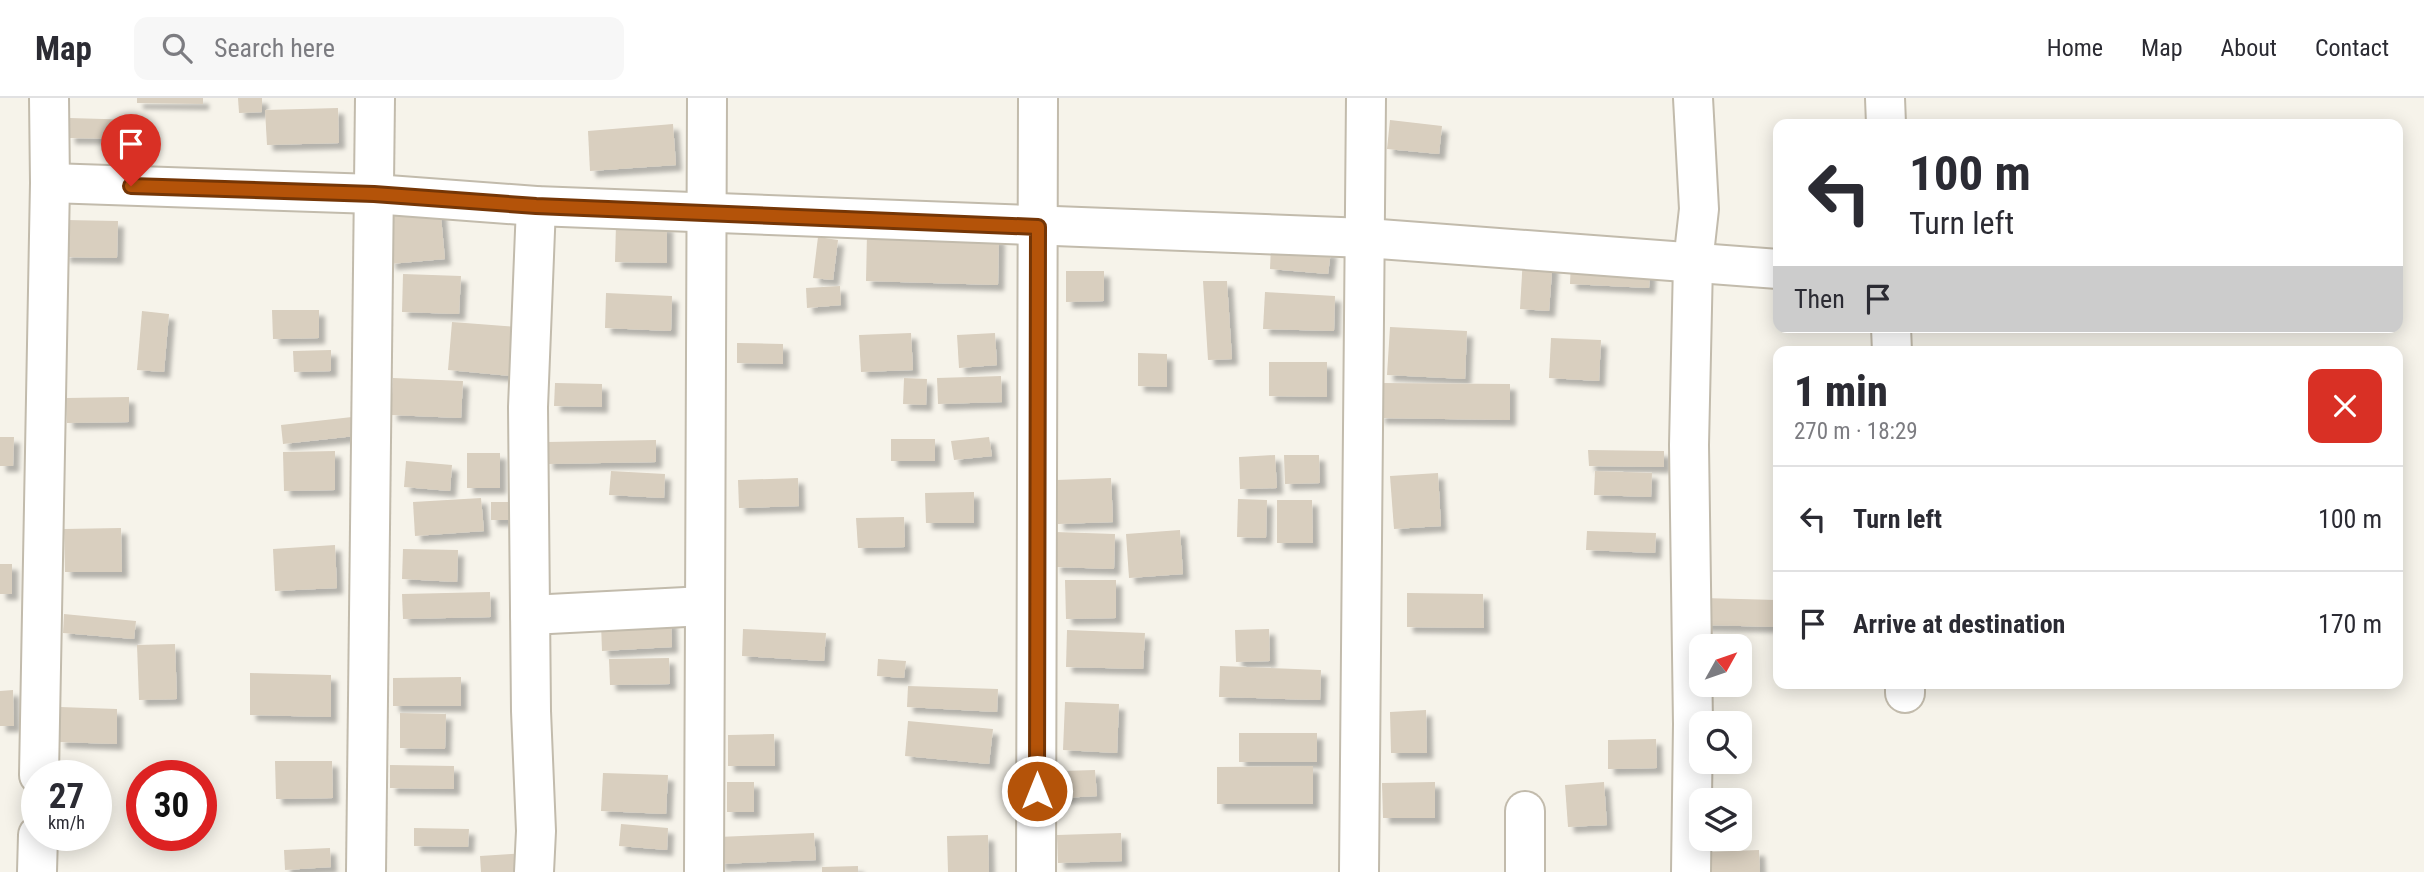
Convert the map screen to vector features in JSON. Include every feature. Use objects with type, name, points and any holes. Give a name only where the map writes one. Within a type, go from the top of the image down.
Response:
[{"type":"street","points":[[39,760],[50,183],[49,98]]},
{"type":"street","points":[[366,872],[374,98]]},
{"type":"street","points":[[704,872],[707,98]]},
{"type":"street","points":[[1036,872],[1038,98]]},
{"type":"street","points":[[1359,872],[1366,98]]},
{"type":"street","points":[[1691,872],[1693,724],[1689,445],[1693,263],[1699,209],[1693,98]]},
{"type":"street","points":[[1885,98],[1885,119]]},
{"type":"street","points":[[50,183],[374,194],[536,206],[1038,227],[1366,238],[1773,270]]},
{"type":"street","points":[[534,872],[536,831],[528,407],[536,206]]},
{"type":"street","points":[[530,615],[705,606]]},
{"type":"street","points":[[1525,811],[1525,872]]},
{"type":"street","points":[[37,872],[38,851]]},
{"type":"building","points":[[137,98],[203,98],[203,104],[137,103]]},
{"type":"building","points":[[238,98],[262,98],[262,112],[239,113]]},
{"type":"building","points":[[338,108],[339,143],[267,145],[265,110]]},
{"type":"building","points":[[69,118],[139,120],[139,139],[69,138]]},
{"type":"building","points":[[1390,120],[1442,126],[1439,154],[1387,149]]},
{"type":"building","points":[[673,124],[676,165],[590,171],[588,131]]},
{"type":"building","points":[[440,206],[445,259],[390,264],[385,211]]},
{"type":"building","points":[[65,220],[118,221],[117,258],[64,257]]},
{"type":"building","points":[[616,224],[667,225],[667,263],[615,262]]},
{"type":"building","points":[[867,233],[999,237],[998,285],[866,281]]},
{"type":"building","points":[[818,237],[838,240],[833,280],[813,278]]},
{"type":"building","points":[[1271,245],[1331,251],[1328,274],[1270,269]]},
{"type":"building","points":[[1523,257],[1553,259],[1549,311],[1520,309]]},
{"type":"building","points":[[1571,260],[1651,264],[1649,288],[1570,284]]},
{"type":"building","points":[[1066,271],[1104,271],[1104,301],[1066,302]]},
{"type":"building","points":[[403,274],[461,276],[459,314],[402,312]]},
{"type":"building","points":[[1203,281],[1227,281],[1232,359],[1208,360]]},
{"type":"building","points":[[840,286],[841,305],[807,308],[806,288]]},
{"type":"building","points":[[1265,292],[1335,296],[1334,331],[1263,329]]},
{"type":"building","points":[[606,293],[672,296],[671,331],[605,328]]},
{"type":"building","points":[[272,310],[319,310],[319,338],[273,339]]},
{"type":"building","points":[[142,311],[169,314],[164,372],[137,370]]},
{"type":"building","points":[[452,322],[517,327],[512,376],[448,370]]},
{"type":"building","points":[[1390,327],[1467,331],[1465,379],[1387,375]]},
{"type":"building","points":[[911,333],[913,370],[861,372],[859,335]]},
{"type":"building","points":[[995,333],[997,365],[959,368],[957,335]]},
{"type":"building","points":[[1551,338],[1601,340],[1599,381],[1549,378]]},
{"type":"building","points":[[737,343],[783,344],[783,364],[737,363]]},
{"type":"building","points":[[331,350],[331,371],[294,372],[293,351]]},
{"type":"building","points":[[1138,353],[1167,354],[1167,387],[1138,386]]},
{"type":"building","points":[[1269,362],[1327,362],[1327,397],[1269,396]]},
{"type":"building","points":[[1001,376],[1002,402],[938,404],[937,378]]},
{"type":"building","points":[[393,378],[463,381],[461,418],[391,415]]},
{"type":"building","points":[[904,378],[927,379],[926,405],[903,404]]},
{"type":"building","points":[[555,383],[602,384],[602,407],[554,406]]},
{"type":"building","points":[[1380,383],[1510,384],[1510,420],[1379,418]]},
{"type":"building","points":[[129,397],[129,422],[67,423],[66,398]]},
{"type":"building","points":[[352,417],[355,436],[283,444],[281,425]]},
{"type":"building","points":[[0,437],[14,437],[13,466],[0,466]]},
{"type":"building","points":[[989,437],[992,456],[954,460],[951,441]]},
{"type":"building","points":[[891,439],[935,439],[935,461],[891,461]]},
{"type":"building","points":[[656,440],[656,462],[547,464],[547,442]]},
{"type":"building","points":[[1588,450],[1664,451],[1664,467],[1589,466]]},
{"type":"building","points":[[335,451],[335,490],[284,491],[283,452]]},
{"type":"building","points":[[467,453],[500,453],[500,488],[467,488]]},
{"type":"building","points":[[1275,455],[1277,488],[1240,489],[1239,457]]},
{"type":"building","points":[[1284,455],[1319,455],[1320,483],[1285,484]]},
{"type":"building","points":[[406,461],[452,465],[450,491],[404,487]]},
{"type":"building","points":[[611,471],[665,474],[664,498],[609,495]]},
{"type":"building","points":[[1595,471],[1652,473],[1651,497],[1594,495]]},
{"type":"building","points":[[1438,473],[1441,526],[1394,529],[1390,476]]},
{"type":"building","points":[[798,478],[799,506],[739,508],[738,480]]},
{"type":"building","points":[[1111,478],[1113,522],[1058,524],[1056,480]]},
{"type":"building","points":[[974,492],[974,523],[926,523],[925,493]]},
{"type":"building","points":[[481,498],[484,531],[415,536],[413,502]]},
{"type":"building","points":[[1238,499],[1267,500],[1266,538],[1237,537]]},
{"type":"building","points":[[1277,500],[1312,500],[1313,543],[1277,543]]},
{"type":"building","points":[[491,502],[522,502],[522,520],[491,520]]},
{"type":"building","points":[[904,517],[905,547],[858,548],[856,518]]},
{"type":"building","points":[[121,528],[122,572],[65,572],[64,529]]},
{"type":"building","points":[[1180,530],[1183,574],[1129,578],[1126,534]]},
{"type":"building","points":[[1587,531],[1656,533],[1655,553],[1586,550]]},
{"type":"building","points":[[1055,532],[1115,534],[1114,569],[1055,567]]},
{"type":"building","points":[[335,545],[337,588],[275,591],[273,549]]},
{"type":"building","points":[[403,549],[458,550],[457,582],[402,579]]},
{"type":"building","points":[[0,564],[12,564],[12,594],[0,594]]},
{"type":"building","points":[[1065,580],[1116,580],[1116,618],[1066,619]]},
{"type":"building","points":[[490,592],[491,617],[403,619],[402,594]]},
{"type":"building","points":[[1407,593],[1483,594],[1484,628],[1407,627]]},
{"type":"building","points":[[1703,598],[1773,600],[1773,627],[1703,625]]},
{"type":"building","points":[[64,614],[136,621],[134,639],[63,633]]},
{"type":"building","points":[[671,620],[672,647],[602,651],[601,624]]},
{"type":"building","points":[[743,629],[826,633],[824,661],[742,656]]},
{"type":"building","points":[[1269,629],[1270,661],[1236,662],[1235,630]]},
{"type":"building","points":[[1067,630],[1145,633],[1143,669],[1066,667]]},
{"type":"building","points":[[175,644],[177,699],[139,700],[137,645]]},
{"type":"building","points":[[669,658],[670,684],[610,685],[609,659]]},
{"type":"building","points":[[878,659],[906,661],[904,678],[877,676]]},
{"type":"building","points":[[1220,666],[1321,670],[1320,700],[1219,697]]},
{"type":"building","points":[[250,673],[331,675],[331,717],[250,715]]},
{"type":"building","points":[[461,677],[461,706],[393,706],[393,678]]},
{"type":"building","points":[[908,686],[998,689],[997,712],[907,707]]},
{"type":"building","points":[[13,690],[14,726],[0,726],[0,691]]},
{"type":"building","points":[[1065,702],[1119,704],[1117,753],[1063,750]]},
{"type":"building","points":[[60,707],[117,709],[117,744],[59,742]]},
{"type":"building","points":[[1426,710],[1427,753],[1391,753],[1390,712]]},
{"type":"building","points":[[400,713],[446,714],[445,749],[400,748]]},
{"type":"building","points":[[908,721],[993,729],[989,764],[905,756]]},
{"type":"building","points":[[1239,733],[1317,733],[1317,762],[1239,762]]},
{"type":"building","points":[[774,734],[775,766],[728,766],[728,735]]},
{"type":"building","points":[[1656,739],[1657,768],[1608,769],[1608,740]]},
{"type":"building","points":[[275,761],[332,761],[333,798],[276,799]]},
{"type":"building","points":[[390,765],[454,766],[454,789],[390,788]]},
{"type":"building","points":[[1313,766],[1313,804],[1217,804],[1217,767]]},
{"type":"building","points":[[1095,770],[1097,796],[1063,798],[1061,771]]},
{"type":"building","points":[[603,773],[668,775],[666,814],[601,811]]},
{"type":"building","points":[[727,782],[754,782],[754,812],[727,812]]},
{"type":"building","points":[[1435,782],[1435,818],[1383,818],[1382,783]]},
{"type":"building","points":[[1604,782],[1607,825],[1568,827],[1565,785]]},
{"type":"building","points":[[621,824],[668,828],[667,850],[619,846]]},
{"type":"building","points":[[414,828],[469,829],[468,847],[414,846]]},
{"type":"building","points":[[814,833],[816,860],[719,864],[718,837]]},
{"type":"building","points":[[1121,833],[1122,861],[1058,863],[1057,835]]},
{"type":"building","points":[[988,835],[989,872],[948,872],[947,836]]},
{"type":"building","points":[[330,848],[331,867],[285,870],[284,850]]},
{"type":"building","points":[[1759,850],[1760,872],[1706,872],[1706,852]]},
{"type":"building","points":[[527,853],[528,872],[481,872],[480,856]]},
{"type":"building","points":[[858,866],[858,872],[822,872],[822,867]]},
{"type":"route","points":[[131,186],[374,194],[536,206],[1038,227],[1037,791]]}]
